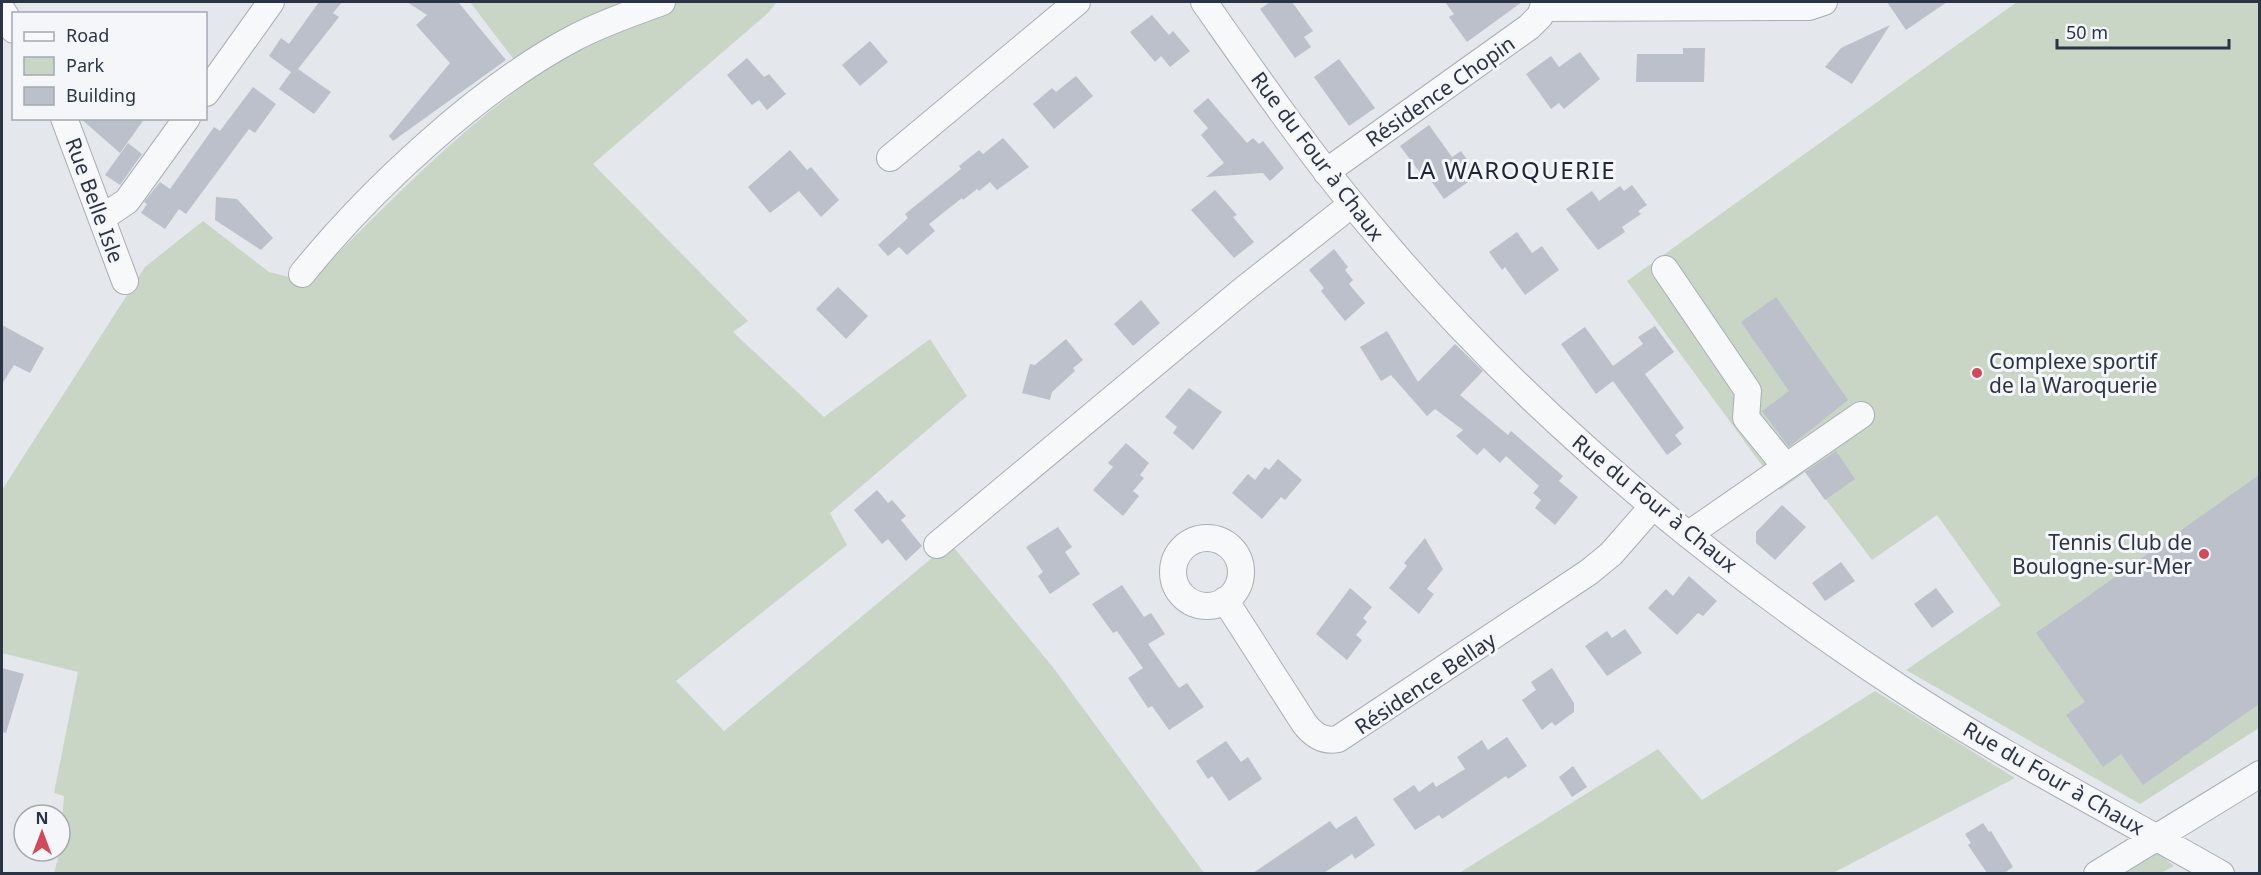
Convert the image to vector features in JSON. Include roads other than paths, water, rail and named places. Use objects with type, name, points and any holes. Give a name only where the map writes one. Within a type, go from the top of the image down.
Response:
[{"type":"street","points":[[207,92],[271,2]]},
{"type":"street","points":[[302,274],[329,242],[399,170],[476,105],[573,38],[662,2]]},
{"type":"street","points":[[890,158],[1077,2]]},
{"type":"street","name":"Rue du Four à Chaux","points":[[1204,2],[1326,172],[1406,268],[1488,355],[1582,444],[1653,506],[1895,685],[2015,757],[2221,873]]},
{"type":"street","points":[[1545,5],[1809,7],[1824,2]]},
{"type":"street","name":"Résidence Chopin","points":[[1326,172],[1529,27],[1545,5]]},
{"type":"street","points":[[2,10],[12,27]]},
{"type":"street","name":"Rue Belle Isle","points":[[65,120],[125,281]]},
{"type":"street","points":[[102,218],[127,201],[186,120]]},
{"type":"street","points":[[937,546],[1243,290],[1352,204]]},
{"type":"street","points":[[1665,269],[1748,391],[1746,418],[1786,467]]},
{"type":"street","points":[[1689,534],[1861,414]]},
{"type":"street","name":"Résidence Bellay","points":[[1225,600],[1304,723],[1316,736],[1331,740],[1338,739],[1589,572],[1611,554],[1653,506]]},
{"type":"street","points":[[2097,873],[2259,774]]},
{"type":"place","name":"Complexe sportif de la Waroquerie","points":[[1977,373]]},
{"type":"place","name":"Tennis Club de Boulogne-sur-Mer","points":[[2204,554]]},
{"type":"district","name":"LA WAROQUERIE","points":[[1511,169]]}]
